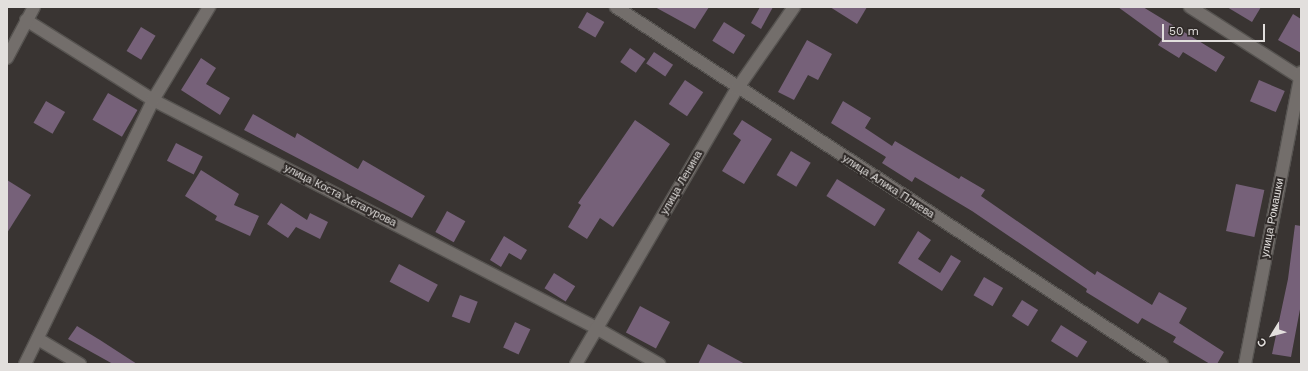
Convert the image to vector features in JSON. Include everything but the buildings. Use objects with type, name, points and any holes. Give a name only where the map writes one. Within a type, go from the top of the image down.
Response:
[{"type":"street","points":[[7,58],[34,7]]},
{"type":"street","points":[[25,364],[153,100],[209,7]]},
{"type":"street","name":"улица Алика Плиева","points":[[616,7],[737,89],[1162,364]]},
{"type":"street","name":"улица Ленина","points":[[576,364],[737,89],[794,7]]},
{"type":"street","points":[[1190,7],[1300,76]]},
{"type":"street","name":"улица Коста Хетагурова","points":[[26,20],[153,100],[596,328],[659,364]]},
{"type":"street","name":"улица Ромашки","points":[[1245,364],[1300,76]]},
{"type":"street","points":[[38,339],[80,364]]}]
